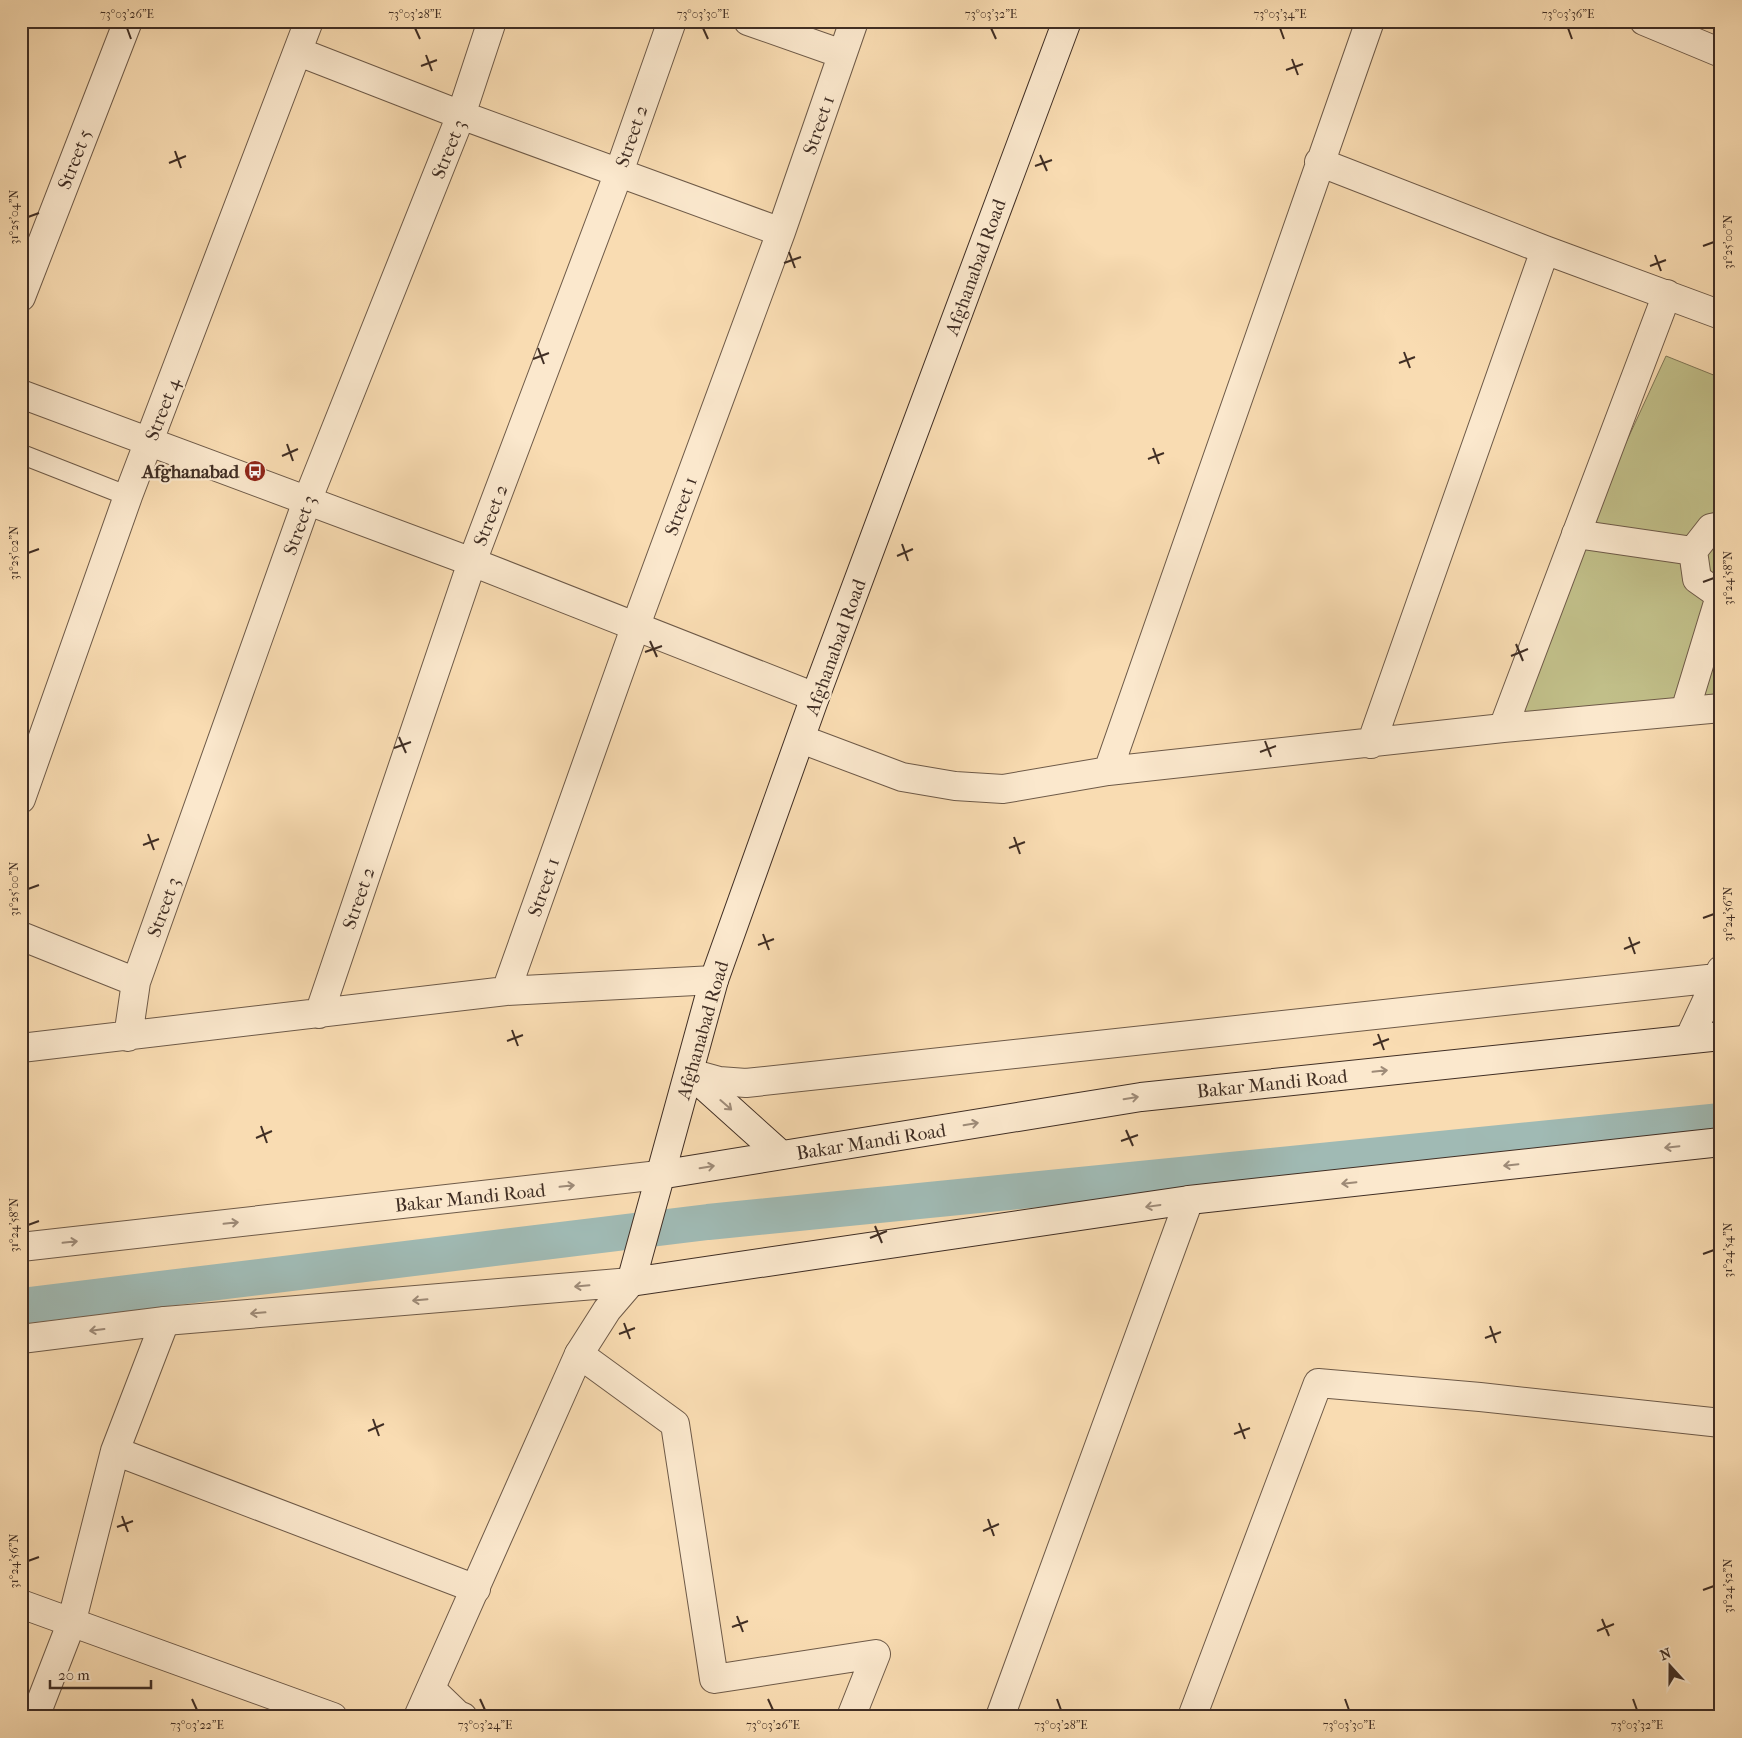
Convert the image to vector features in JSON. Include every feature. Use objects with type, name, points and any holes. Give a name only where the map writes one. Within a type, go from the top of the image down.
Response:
[{"type":"street","name":"Street 5","points":[[21,297],[128,21]]},
{"type":"street","name":"Street 4","points":[[21,799],[128,496],[299,52],[309,21]]},
{"type":"street","name":"Street 3","points":[[128,1037],[136,982],[307,501],[461,115],[492,21]]},
{"type":"street","name":"Street 2","points":[[319,1014],[472,562],[619,172],[672,21]]},
{"type":"street","points":[[748,21],[842,54]]},
{"type":"street","name":"Street 1","points":[[506,991],[636,625],[781,232],[854,21]]},
{"type":"street","name":"Afghanabad Road","points":[[633,1274],[659,1175],[690,1073],[714,980],[816,697],[1067,21]]},
{"type":"street","points":[[1108,771],[1319,162],[1370,21]]},
{"type":"street","points":[[1644,21],[1721,53]]},
{"type":"street","points":[[299,52],[461,115],[781,232]]},
{"type":"street","points":[[1319,162],[1545,250],[1721,315]]},
{"type":"street","points":[[1371,744],[1545,250]]},
{"type":"street","points":[[1503,728],[1667,294]]},
{"type":"street","points":[[21,394],[472,562],[816,697]]},
{"type":"street","points":[[1685,711],[1720,596],[1697,579],[1693,551],[1711,528],[1721,526]]},
{"type":"street","points":[[1576,534],[1693,551]]},
{"type":"street","points":[[801,739],[902,777],[955,786],[1003,789],[1108,771],[1371,744],[1503,728],[1721,708]]},
{"type":"street","points":[[21,936],[136,982]]},
{"type":"street","points":[[1689,1039],[1719,974]]},
{"type":"street","points":[[690,1073],[719,1081],[746,1083],[1719,974]]},
{"type":"street","points":[[21,1048],[128,1037],[506,991],[714,980]]},
{"type":"street","name":"Bakar Mandi Road","points":[[21,1247],[659,1175],[1141,1097],[1721,1036]]},
{"type":"street","points":[[690,1073],[781,1155]]},
{"type":"street","points":[[21,1340],[165,1321],[633,1274],[1189,1200],[1721,1142]]},
{"type":"street","points":[[1000,1717],[1189,1200]]},
{"type":"street","points":[[418,1717],[580,1354],[607,1310],[633,1274]]},
{"type":"street","points":[[35,1717],[71,1624],[115,1451],[165,1321]]},
{"type":"street","points":[[580,1354],[675,1424],[714,1679],[876,1654],[851,1717]]},
{"type":"street","points":[[1192,1717],[1318,1383],[1480,1397],[1721,1424]]},
{"type":"street","points":[[115,1451],[476,1589]]},
{"type":"street","points":[[21,1604],[71,1624],[332,1717]]},
{"type":"street","points":[[431,1689],[458,1715],[463,1717]]},
{"type":"lane","points":[[21,454],[128,496]]},
{"type":"shaded area","points":[[1666,356],[1721,378],[1721,704],[1496,724]]},
{"type":"waterway","points":[[21,1306],[708,1222],[1721,1121]]},
{"type":"place","name":"Afghanabad","points":[[255,471]]}]
